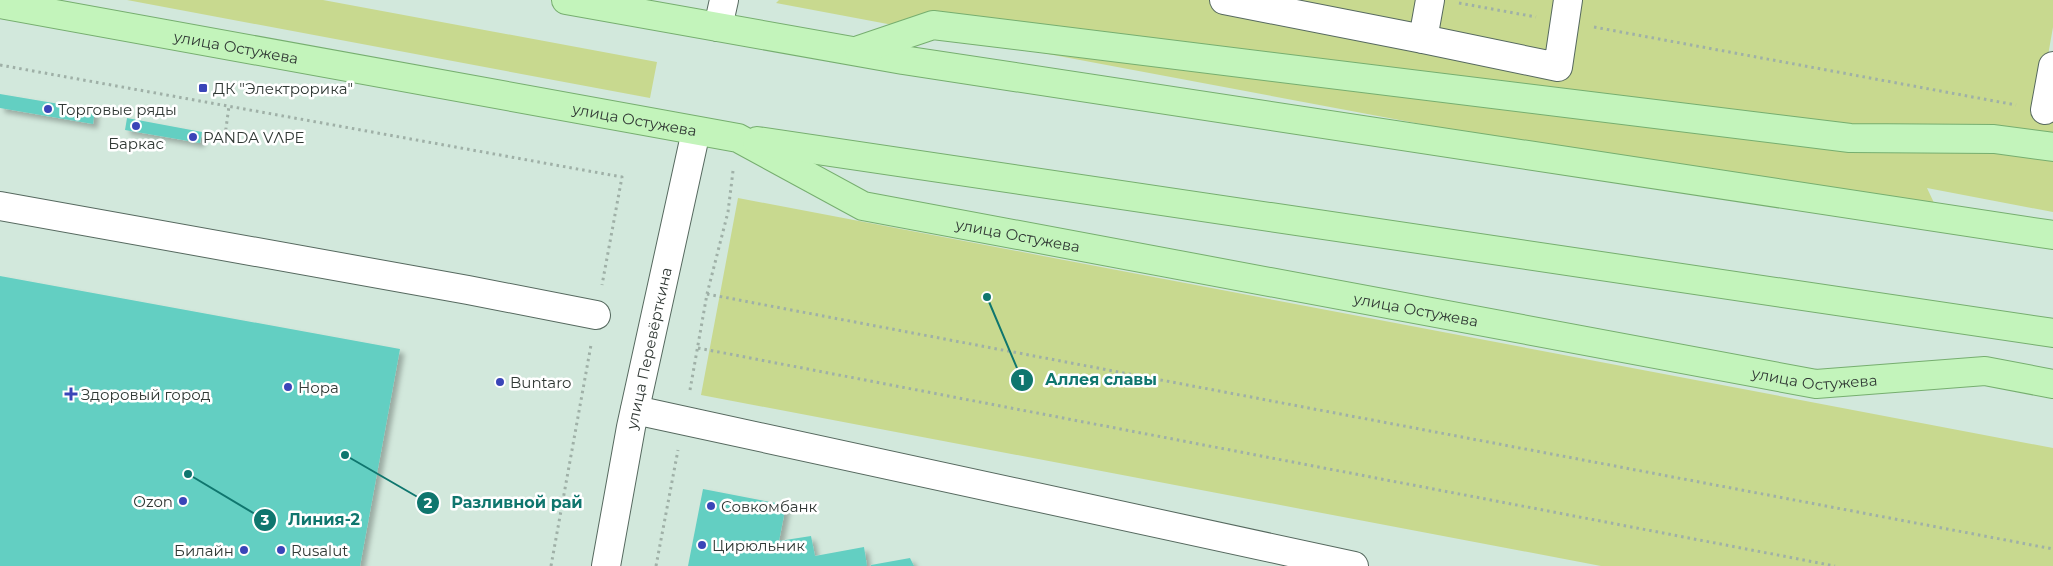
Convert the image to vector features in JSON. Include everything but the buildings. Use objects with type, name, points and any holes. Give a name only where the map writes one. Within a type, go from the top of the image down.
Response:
[{"type":"main road","points":[[566,0],[855,52],[2053,235]]},
{"type":"main road","name":"улица Остужева","points":[[0,4],[738,138],[863,206],[1816,384],[1985,371],[2053,384]]},
{"type":"main road","points":[[855,52],[933,25],[1850,138],[1994,139],[2053,147]]},
{"type":"main road","points":[[738,138],[2053,333]]},
{"type":"street","points":[[718,27],[724,0]]},
{"type":"street","points":[[1224,0],[1558,67],[1566,11]]},
{"type":"street","points":[[1423,39],[1442,1]]},
{"type":"street","points":[[2046,110],[2053,66]]},
{"type":"street","name":"улица Перевёрткина","points":[[606,566],[635,410],[696,131]]},
{"type":"street","points":[[0,206],[458,288],[596,315]]},
{"type":"street","points":[[635,410],[684,419],[1354,566]]},
{"type":"path","points":[[1442,1],[1566,11],[2046,110]]},
{"type":"path","points":[[0,65],[622,177],[552,566]]},
{"type":"path","points":[[224,143],[229,106]]},
{"type":"path","points":[[656,566],[707,294],[728,212],[738,138]]},
{"type":"path","points":[[707,294],[2053,550]]},
{"type":"path","points":[[698,348],[1835,566]]},
{"type":"green space","points":[[127,0],[323,0],[657,62],[650,98]]},
{"type":"green space","points":[[779,0],[2053,0],[2053,27],[2043,84],[2053,86],[2053,212],[1927,188],[1943,222],[776,3]]},
{"type":"green space","points":[[738,198],[2053,448],[2053,566],[1601,566],[701,395]]},
{"type":"place","name":"ДК \"Электрорика\"","points":[[203,88]]},
{"type":"place","name":"Торговые ряды","points":[[48,109]]},
{"type":"place","name":"Баркас","points":[[136,126]]},
{"type":"place","name":"PANDA VΛPE","points":[[193,137]]},
{"type":"place","name":"Аллея славы","points":[[987,297]]},
{"type":"place","name":"Buntaro","points":[[500,382]]},
{"type":"place","name":"Нора","points":[[288,387]]},
{"type":"place","name":"Здоровый город","points":[[71,394]]},
{"type":"place","name":"Разливной рай","points":[[345,455]]},
{"type":"place","name":"Линия-2","points":[[188,474]]},
{"type":"place","name":"Ozon","points":[[183,501]]},
{"type":"place","name":"Совкомбанк","points":[[711,506]]},
{"type":"place","name":"Цирюльник","points":[[702,545]]},
{"type":"place","name":"Билайн","points":[[244,550]]},
{"type":"place","name":"Rusalut","points":[[281,550]]}]
